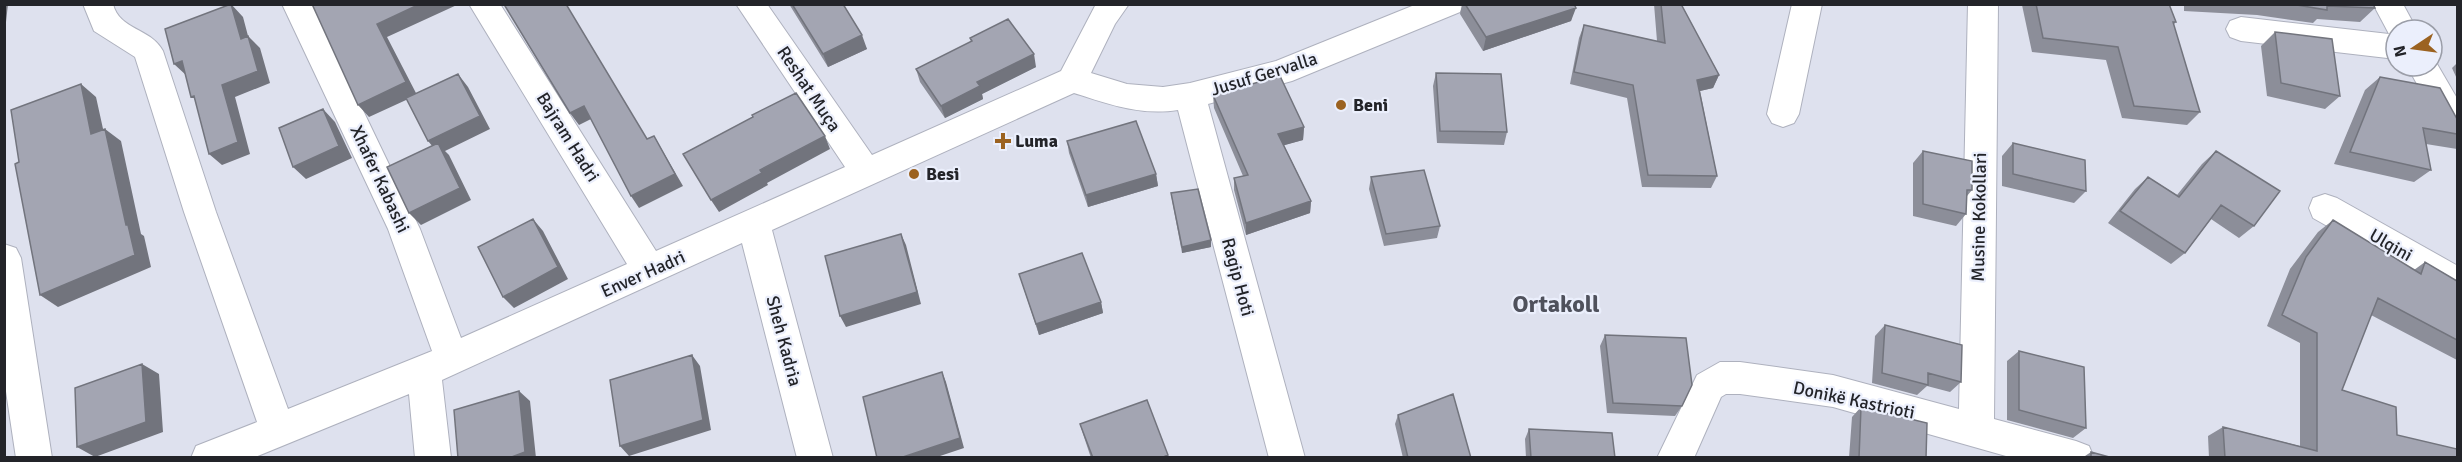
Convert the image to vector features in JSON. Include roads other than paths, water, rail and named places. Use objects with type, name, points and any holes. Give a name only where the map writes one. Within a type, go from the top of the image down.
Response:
[{"type":"street","points":[[98,4],[100,18],[111,29],[139,41],[148,51],[200,212],[278,430]]},
{"type":"street","name":"Xhafer Kabashi","points":[[297,4],[404,229],[438,365],[433,458]]},
{"type":"street","name":"Bajram Hadri","points":[[484,4],[650,271]]},
{"type":"street","name":"Reshat Muça","points":[[752,4],[867,174]]},
{"type":"street","points":[[1072,80],[1103,17],[1114,4]]},
{"type":"street","name":"Jusuf Gervalla","points":[[1072,80],[1127,97],[1163,100],[1190,96],[1281,72],[1449,4]]},
{"type":"street","points":[[1783,114],[1807,4]]},
{"type":"street","name":"Musine Kokollari","points":[[1976,429],[1983,4]]},
{"type":"street","points":[[2388,4],[2396,18]]},
{"type":"street","points":[[2241,29],[2384,46]]},
{"type":"street","points":[[2429,78],[2457,129]]},
{"type":"street","name":"Enver Hadri","points":[[209,458],[438,365],[1072,80]]},
{"type":"street","name":"Ragip Hoti","points":[[1190,96],[1287,458]]},
{"type":"street","name":"Ulqini","points":[[2325,207],[2457,283]]},
{"type":"street","name":"Sheh Kadria","points":[[754,224],[815,458]]},
{"type":"street","points":[[4,258],[34,458]]},
{"type":"street","name":"Donikë Kastrioti","points":[[1675,458],[1709,386],[1720,378],[1740,378],[1833,391],[2076,458]]},
{"type":"place","name":"Beni","points":[[1341,105]]},
{"type":"place","name":"Luma","points":[[1003,141]]},
{"type":"place","name":"Besi","points":[[914,174]]},
{"type":"district","name":"Ortakoll","points":[[1556,304]]}]
